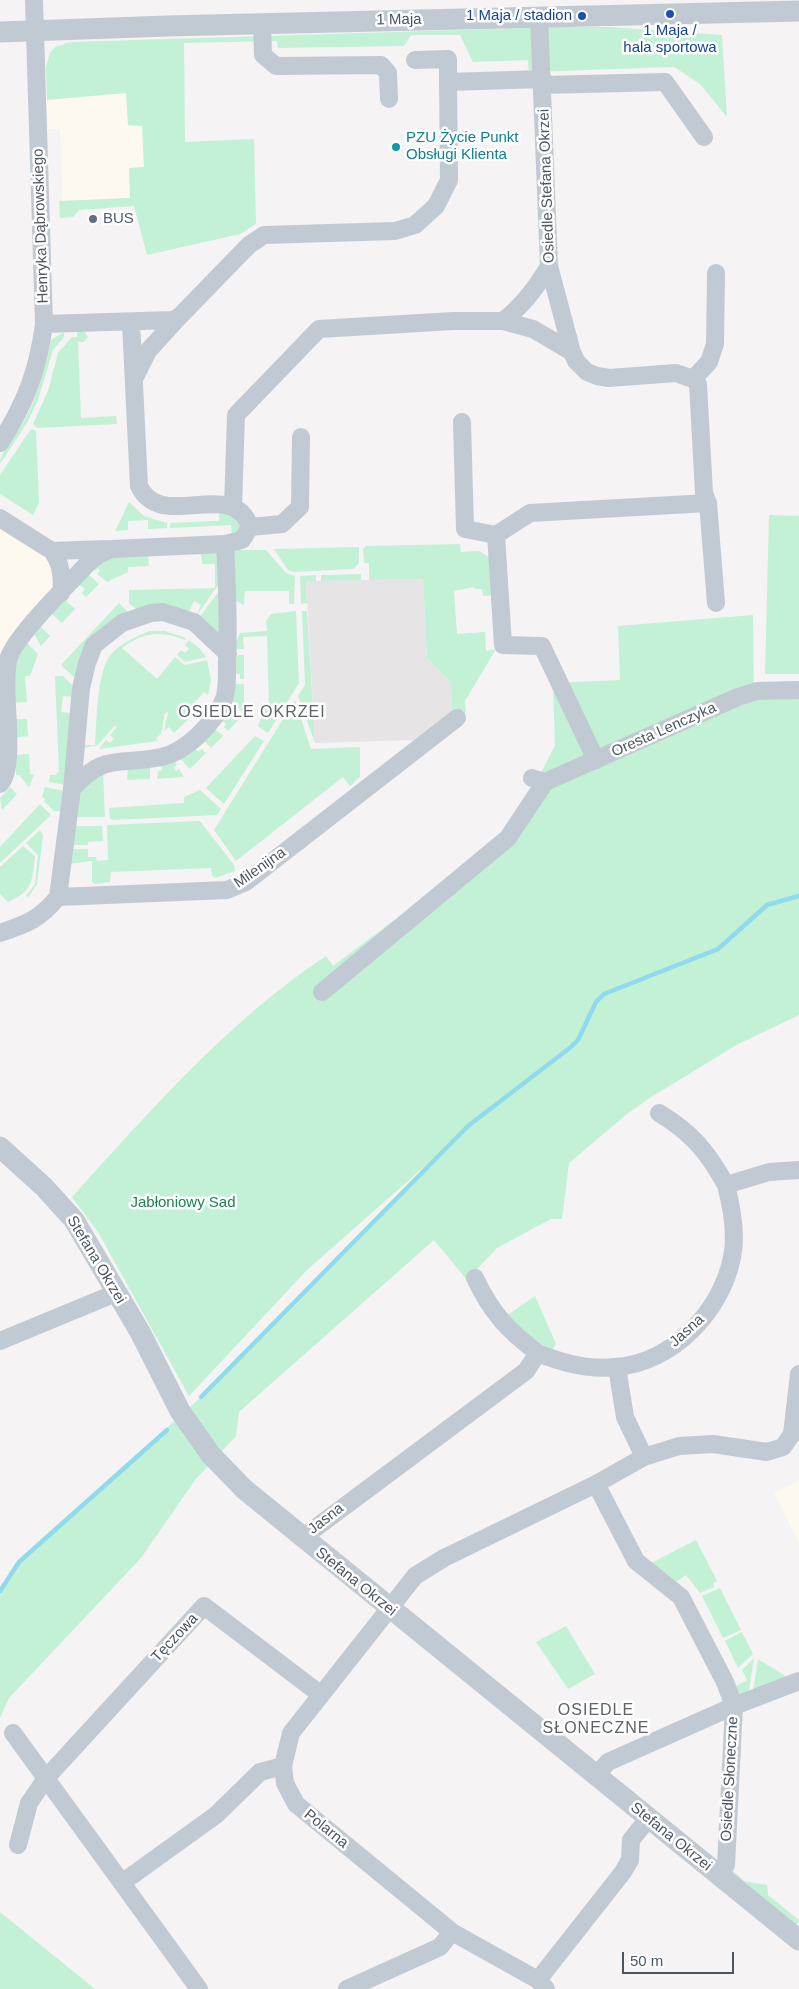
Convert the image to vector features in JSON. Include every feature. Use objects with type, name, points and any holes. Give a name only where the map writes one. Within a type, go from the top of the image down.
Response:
[{"type":"street","name":"Henryka Dąbrowskiego","points":[[0,443],[28,395],[41,350],[44,324],[34,0]]},
{"type":"street","name":"1 Maja","points":[[0,32],[799,10]]},
{"type":"street","name":"Osiedle Stefana Okrzei","points":[[539,17],[549,266],[572,352],[576,361],[587,372],[597,376],[609,378],[676,373],[693,379]]},
{"type":"street","points":[[262,24],[263,55],[276,66],[381,65],[388,73],[389,99]]},
{"type":"street","points":[[135,377],[148,351],[258,238],[271,234],[400,231],[415,225],[436,206],[449,180],[448,59],[415,60]]},
{"type":"street","points":[[448,82],[666,82],[704,137]]},
{"type":"street","points":[[503,322],[518,309],[540,282],[549,266]]},
{"type":"street","points":[[716,272],[715,344],[709,362],[693,379],[698,384],[699,392],[704,493],[708,503],[716,603]]},
{"type":"street","points":[[44,324],[166,322],[180,316]]},
{"type":"street","points":[[233,506],[236,415],[319,329],[453,321],[503,322],[534,330],[572,352]]},
{"type":"street","points":[[131,323],[139,486],[143,494],[160,506],[221,504],[233,506],[244,515],[250,526]]},
{"type":"street","points":[[462,422],[465,529],[496,535],[530,514],[708,503]]},
{"type":"street","points":[[250,526],[282,524],[300,507],[301,437]]},
{"type":"street","points":[[0,518],[52,551],[60,565],[61,593]]},
{"type":"street","points":[[52,551],[225,544],[242,540],[250,526]]},
{"type":"street","points":[[496,535],[503,645],[542,646],[596,760]]},
{"type":"street","points":[[72,789],[86,773],[96,767],[105,764],[154,758],[173,753],[196,737],[214,717],[224,699],[230,640],[225,544]]},
{"type":"street","points":[[0,784],[7,769],[4,681],[8,661],[15,645],[90,561],[112,549]]},
{"type":"street","points":[[0,933],[21,926],[44,914],[58,897],[72,789],[83,678],[94,645],[107,632],[122,623],[163,612],[194,622],[228,654]]},
{"type":"street","name":"Oresta Lenczyka","points":[[322,992],[508,838],[539,780],[596,760],[738,697],[757,691],[799,690]]},
{"type":"street","name":"Milenijna","points":[[58,897],[227,890],[246,882],[457,718]]},
{"type":"street","name":"Jasna","points":[[475,1278],[492,1312],[517,1338],[538,1353],[576,1365],[617,1367],[640,1361],[664,1351],[689,1333],[709,1311],[724,1284],[732,1256],[734,1229],[726,1185],[701,1144],[679,1125],[659,1113]]},
{"type":"street","name":"Stefana Okrzei","points":[[0,1147],[44,1187],[74,1220],[140,1332],[180,1411],[211,1455],[244,1489],[388,1608],[799,1940]]},
{"type":"street","points":[[726,1185],[769,1172],[799,1170]]},
{"type":"street","points":[[0,1341],[116,1293]]},
{"type":"street","name":"Jasna","points":[[302,1538],[526,1371],[538,1353]]},
{"type":"street","points":[[617,1367],[625,1416],[644,1457]]},
{"type":"street","name":"Polarna","points":[[542,1985],[452,1932],[296,1804],[286,1783],[283,1766],[290,1733],[415,1576],[596,1484],[644,1457],[679,1446],[713,1444],[767,1452],[783,1447],[792,1434],[799,1374]]},
{"type":"street","name":"Osiedle Słoneczne","points":[[596,1484],[636,1561],[680,1597],[725,1682],[734,1706],[726,1865],[716,1874]]},
{"type":"street","name":"Tęczowa","points":[[18,1845],[29,1803],[47,1777],[204,1606],[320,1694]]},
{"type":"street","points":[[596,1775],[608,1762],[734,1706],[799,1681]]},
{"type":"street","points":[[13,1732],[123,1882],[198,1989]]},
{"type":"street","points":[[123,1882],[216,1815],[260,1772],[283,1766]]},
{"type":"street","points":[[542,1985],[623,1872],[630,1860],[631,1840],[648,1819]]},
{"type":"street","points":[[347,1989],[440,1947],[452,1932]]},
{"type":"shaded area","points":[[126,93],[128,126],[142,126],[144,167],[129,168],[130,198],[63,201],[60,129],[48,129],[46,96]]},
{"type":"shaded area","points":[[0,518],[52,551],[63,582],[15,645],[0,784]]},
{"type":"shaded area","points":[[423,579],[427,658],[451,683],[452,712],[415,740],[315,743],[306,581]]},
{"type":"shaded area","points":[[799,1480],[799,1544],[774,1493]]},
{"type":"green space","points":[[555,27],[610,27],[722,35],[727,117],[700,84],[674,67],[529,72],[528,60],[473,62],[460,35],[411,35],[404,46],[278,48],[277,41],[184,43],[185,142],[254,139],[256,224],[240,234],[147,255],[134,206],[79,210],[73,217],[60,218],[59,201],[130,198],[129,168],[144,167],[142,126],[128,125],[126,93],[47,100],[46,67],[50,53],[55,47],[70,42]]},
{"type":"green space","points":[[77,331],[84,331],[88,337],[84,342],[78,342],[81,418],[116,416],[117,424],[38,428],[33,424],[48,391],[58,353],[72,337],[77,337]]},
{"type":"green space","points":[[64,332],[64,337],[53,350],[38,400],[27,423],[0,464],[3,452],[23,423],[34,401],[51,340]]},
{"type":"green space","points":[[31,429],[36,431],[39,503],[33,515],[0,494],[0,475]]},
{"type":"green space","points":[[129,502],[144,516],[167,523],[167,528],[148,529],[148,520],[128,521],[128,530],[115,531]]},
{"type":"green space","points":[[219,509],[236,516],[242,531],[232,536],[231,525],[170,528],[170,523],[219,521]]},
{"type":"green space","points":[[769,515],[799,516],[799,674],[765,674]]},
{"type":"green space","points":[[460,544],[461,552],[479,551],[492,559],[494,595],[483,596],[482,589],[475,589],[474,587],[454,591],[457,634],[485,632],[486,651],[496,649],[465,701],[466,712],[458,716],[452,712],[451,683],[427,658],[423,579],[369,580],[369,563],[364,563],[363,549],[366,546]]},
{"type":"green space","points":[[359,547],[359,563],[353,569],[294,572],[288,570],[274,549]]},
{"type":"green space","points":[[240,548],[241,550],[266,550],[286,573],[295,576],[294,604],[289,604],[289,591],[245,591],[244,605],[234,600],[232,552]]},
{"type":"green space","points":[[201,552],[218,554],[221,581],[196,616],[201,605],[194,601],[188,613],[138,611],[129,603],[129,590],[215,588],[215,564],[202,564]]},
{"type":"green space","points":[[148,554],[149,566],[128,567],[128,572],[107,582],[97,574],[100,571],[98,568],[95,571],[92,568],[113,556]]},
{"type":"green space","points":[[361,574],[361,580],[321,581],[321,575]]},
{"type":"green space","points":[[89,575],[99,584],[86,597],[82,593],[85,589],[80,585],[77,588],[75,586]]},
{"type":"green space","points":[[316,575],[316,581],[306,581],[307,603],[301,604],[300,576]]},
{"type":"green space","points":[[222,587],[224,637],[199,618]]},
{"type":"green space","points":[[64,599],[75,609],[62,623],[51,613]]},
{"type":"green space","points":[[119,603],[130,614],[76,679],[61,665]]},
{"type":"green space","points":[[296,611],[299,683],[268,733],[258,726],[265,709],[269,709],[267,636],[243,637],[244,649],[233,649],[240,633],[267,631],[266,621],[271,614]]},
{"type":"green space","points":[[302,611],[307,611],[315,743],[298,696],[305,685]]},
{"type":"green space","name":"Jabłoniowy Sad","points":[[753,615],[754,699],[799,699],[799,1015],[738,1044],[627,1114],[569,1163],[562,1219],[551,1219],[497,1248],[467,1280],[434,1240],[239,1412],[236,1436],[195,1480],[141,1558],[9,1698],[0,1718],[0,1591],[19,1562],[201,1397],[460,1135],[307,1270],[189,1396],[98,1232],[72,1197],[192,1068],[256,1009],[290,981],[326,956],[333,966],[497,843],[524,805],[555,746],[553,683],[620,680],[618,626]]},
{"type":"green space","points":[[39,625],[50,636],[41,646],[33,632]]},
{"type":"green space","points":[[150,631],[165,631],[186,638],[185,640],[168,635],[152,634],[137,639],[122,648],[157,679],[175,657],[185,665],[207,660],[211,680],[208,695],[204,692],[196,701],[192,698],[201,707],[174,733],[169,727],[164,731],[168,712],[165,713],[161,734],[156,738],[158,741],[99,749],[106,740],[110,743],[114,739],[110,735],[117,727],[115,725],[98,745],[80,749],[82,745],[95,745],[98,696],[107,660],[121,645]]},
{"type":"green space","points":[[189,640],[206,657],[185,662],[177,655],[181,650],[185,653],[189,649],[185,645]]},
{"type":"green space","points":[[25,641],[38,654],[30,676],[25,676],[27,702],[12,703],[11,670]]},
{"type":"green space","points":[[238,655],[244,655],[244,679],[240,679],[240,674],[233,674],[233,657],[238,657]]},
{"type":"green space","points":[[55,676],[63,676],[76,689],[74,697],[63,696],[61,712],[72,713],[66,785],[49,782],[50,775],[55,775],[59,771]]},
{"type":"green space","points":[[233,684],[244,684],[244,714],[231,700]]},
{"type":"green space","points":[[295,700],[311,749],[360,747],[360,777],[350,786],[343,777],[236,861],[214,830]]},
{"type":"green space","points":[[228,706],[232,710],[230,713],[240,718],[228,731],[224,727],[226,724],[223,721],[220,724],[218,723]]},
{"type":"green space","points":[[13,719],[27,719],[28,736],[14,738]]},
{"type":"green space","points":[[214,728],[223,736],[211,748],[203,739]]},
{"type":"green space","points":[[255,736],[264,741],[224,804],[206,788]]},
{"type":"green space","points":[[195,748],[198,752],[202,749],[206,753],[190,769],[178,756]]},
{"type":"green space","points":[[29,754],[30,774],[34,775],[29,787],[19,775],[16,775],[15,755]]},
{"type":"green space","points":[[173,759],[177,765],[174,768],[176,771],[179,769],[184,777],[157,779],[158,771],[162,770],[162,767],[158,766],[158,764]]},
{"type":"green space","points":[[150,765],[150,779],[127,780],[128,767]]},
{"type":"green space","points":[[103,770],[105,817],[74,817],[82,789]]},
{"type":"green space","points":[[10,787],[17,794],[2,810],[0,798]]},
{"type":"green space","points":[[45,787],[64,791],[60,811],[54,811],[44,801],[45,799],[42,797]]},
{"type":"green space","points":[[200,790],[221,809],[217,815],[112,820],[110,818],[109,808],[184,803],[184,797]]},
{"type":"green space","points":[[40,804],[51,815],[0,863],[0,847]]},
{"type":"green space","points":[[200,821],[234,865],[235,871],[215,878],[212,875],[211,868],[111,872],[110,882],[95,884],[92,882],[92,861],[69,864],[70,849],[88,849],[88,857],[96,857],[97,861],[108,860],[107,825]]},
{"type":"green space","points":[[73,826],[102,826],[103,841],[88,842],[88,845],[71,845]]},
{"type":"green space","points":[[40,830],[43,835],[37,884],[28,897],[26,896],[35,884],[38,855],[26,843]]},
{"type":"green space","points":[[23,846],[35,856],[32,879],[22,894],[8,902],[0,894],[0,867]]},
{"type":"green space","points":[[535,1296],[556,1344],[552,1350],[534,1340],[506,1316]]},
{"type":"green space","points":[[696,1540],[717,1581],[713,1583],[714,1587],[700,1593],[686,1575],[676,1582],[649,1564]]},
{"type":"green space","points":[[720,1588],[741,1630],[723,1638],[702,1596]]},
{"type":"green space","points":[[566,1626],[595,1674],[568,1689],[536,1642]]},
{"type":"green space","points":[[742,1632],[753,1654],[738,1668],[725,1641]]},
{"type":"green space","points":[[754,1658],[748,1697],[738,1695],[734,1687],[747,1680],[742,1670]]},
{"type":"green space","points":[[758,1659],[787,1677],[753,1692]]},
{"type":"green space","points":[[726,1867],[730,1868],[744,1881],[767,1885],[768,1895],[799,1920],[795,1929]]},
{"type":"green space","points":[[0,1912],[95,1989],[0,1989]]},
{"type":"waterway","points":[[201,1397],[468,1126],[571,1047],[578,1040],[596,1002],[604,994],[718,949],[767,905],[799,896]]},
{"type":"waterway","points":[[0,1591],[19,1562],[167,1430]]},
{"type":"place","name":"1 Maja / hala sportowa","points":[[670,14]]},
{"type":"place","name":"1 Maja / stadion","points":[[582,16]]},
{"type":"place","name":"PZU Życie Punkt Obsługi Klienta","points":[[396,147]]},
{"type":"place","name":"BUS","points":[[93,219]]},
{"type":"district","name":"OSIEDLE OKRZEI","points":[[252,713]]},
{"type":"district","name":"OSIEDLE SŁONECZNE","points":[[596,1720]]}]
